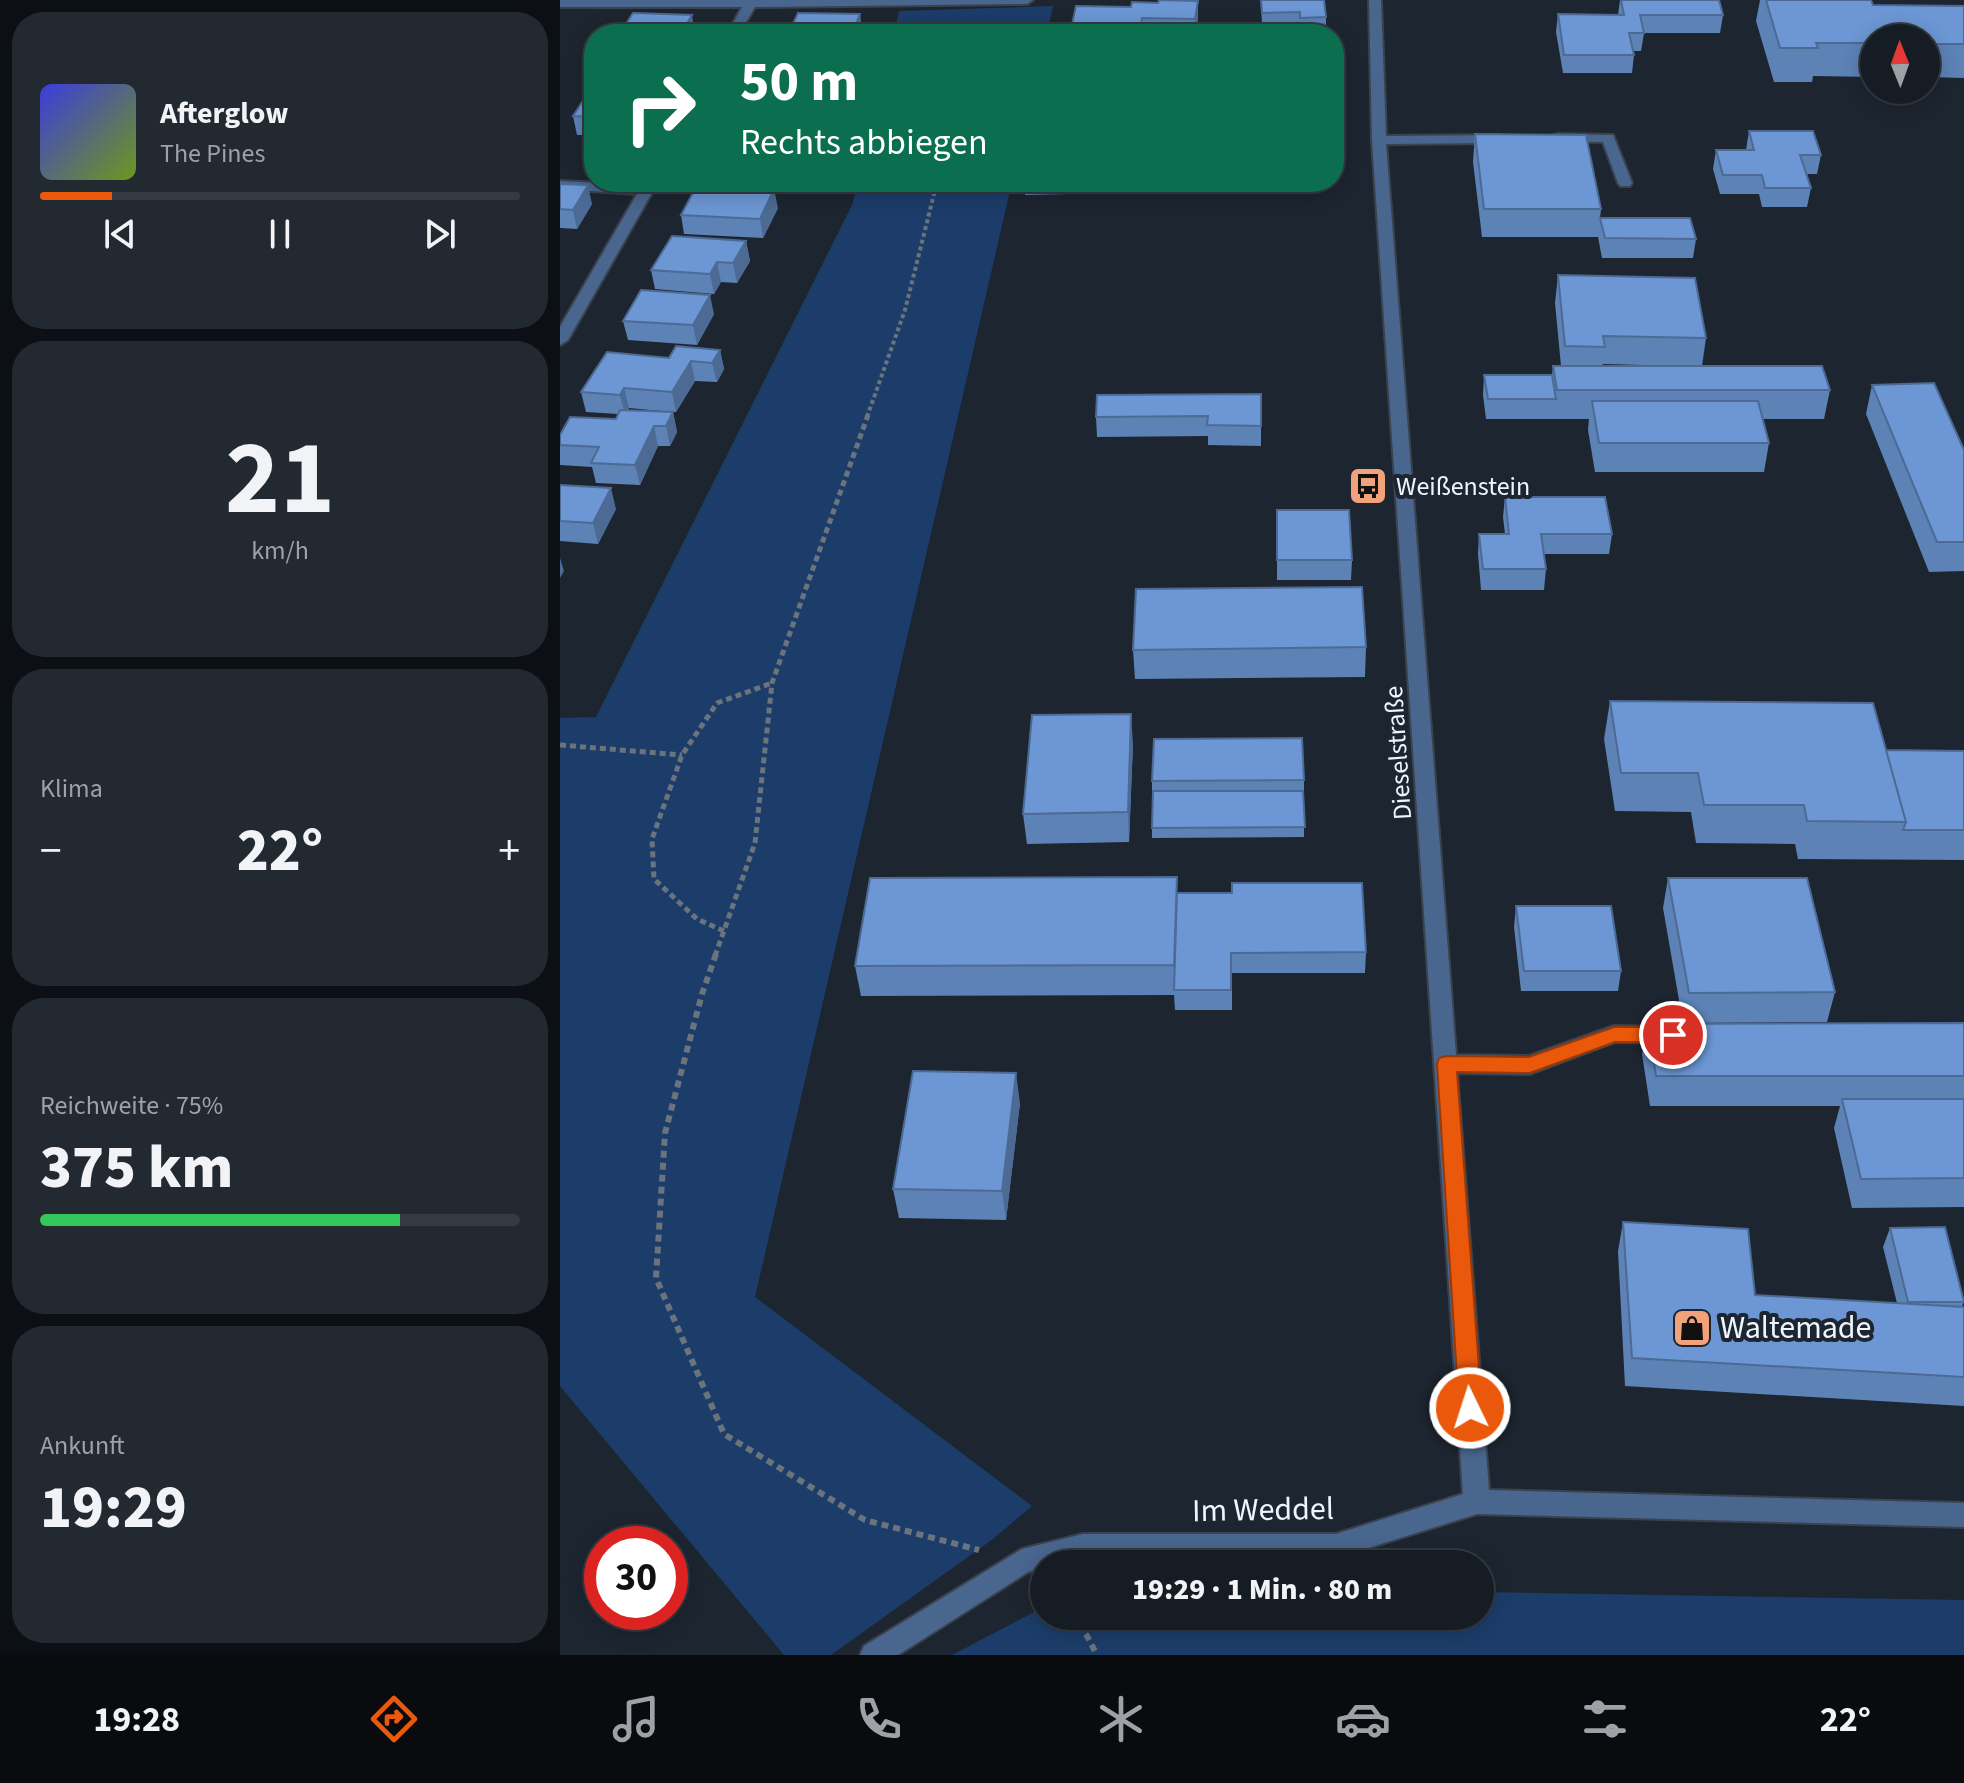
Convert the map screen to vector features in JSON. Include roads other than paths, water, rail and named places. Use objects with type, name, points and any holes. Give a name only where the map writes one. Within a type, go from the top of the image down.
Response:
[{"type":"street","points":[[560,3],[940,3],[1027,0]]},
{"type":"street","name":"Dieselstraße","points":[[1375,0],[1379,140],[1477,1502]]},
{"type":"street","points":[[739,24],[751,2]]},
{"type":"street","points":[[1547,138],[1608,138],[1625,183]]},
{"type":"street","points":[[1379,140],[1516,139]]},
{"type":"street","points":[[560,185],[584,185]]},
{"type":"street","points":[[560,340],[646,192]]},
{"type":"street","points":[[1447,1064],[1530,1065],[1614,1034],[1691,1035]]},
{"type":"street","name":"Im Weddel","points":[[874,1655],[1022,1561],[1083,1546],[1336,1546],[1477,1502],[1964,1515]]},
{"type":"place","name":"Weißenstein","points":[[1368,486]]},
{"type":"place","name":"Waltemade","points":[[1692,1328]]}]
